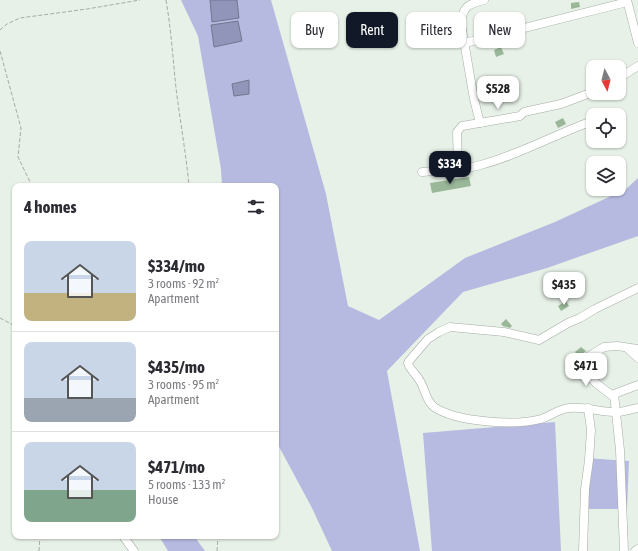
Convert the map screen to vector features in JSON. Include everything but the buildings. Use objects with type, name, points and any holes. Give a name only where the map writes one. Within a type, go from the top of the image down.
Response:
[{"type":"street","points":[[463,12],[469,5],[484,0]]},
{"type":"street","points":[[466,43],[627,1],[638,43]]},
{"type":"street","points":[[466,48],[474,99],[480,123]]},
{"type":"street","points":[[626,74],[638,66]]},
{"type":"street","points":[[458,168],[457,132],[462,126],[520,116],[524,112],[561,104],[586,95]]},
{"type":"street","points":[[422,172],[476,166],[507,157],[586,123]]},
{"type":"street","points":[[635,291],[539,340],[504,332],[450,327],[428,339],[409,361],[409,366],[420,380],[427,399],[432,406],[454,416],[493,422],[514,422],[541,419],[565,409],[588,408],[616,413],[638,408]]},
{"type":"street","points":[[614,397],[589,377],[578,366],[578,363],[604,347],[616,346],[638,349]]},
{"type":"street","points":[[627,348],[638,358]]},
{"type":"street","points":[[624,551],[620,450],[614,397],[615,393],[638,385]]},
{"type":"street","points":[[583,551],[585,489],[591,430],[588,408]]},
{"type":"street","points":[[125,539],[134,551]]},
{"type":"path","points":[[0,30],[7,24],[20,18],[140,0]]},
{"type":"path","points":[[166,0],[171,28],[176,90],[187,161],[189,183]]},
{"type":"path","points":[[0,51],[21,128],[18,156],[31,183]]},
{"type":"path","points":[[0,318],[12,324]]},
{"type":"path","points":[[39,551],[40,539]]},
{"type":"path","points":[[217,551],[218,539]]},
{"type":"shaded area","points":[[181,0],[271,0],[326,194],[348,306],[379,320],[465,258],[555,222],[611,196],[626,196],[626,189],[638,178],[638,236],[547,268],[463,292],[387,371],[420,551],[332,551],[312,508],[279,447],[279,183],[222,183],[221,169],[198,36]]},
{"type":"shaded area","points":[[210,0],[237,0],[239,18],[212,22]]},
{"type":"shaded area","points":[[238,21],[242,41],[214,47],[211,25]]},
{"type":"shaded area","points":[[249,80],[249,94],[234,96],[232,84]]},
{"type":"shaded area","points":[[555,422],[561,551],[432,551],[423,433]]},
{"type":"shaded area","points":[[586,458],[629,461],[627,509],[581,509]]},
{"type":"shaded area","points":[[161,539],[196,539],[205,551],[168,551]]}]
